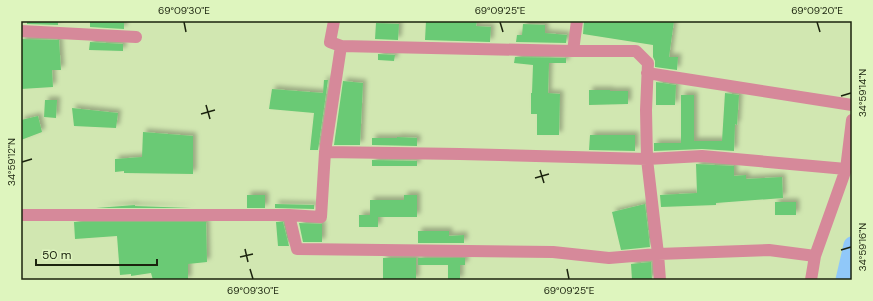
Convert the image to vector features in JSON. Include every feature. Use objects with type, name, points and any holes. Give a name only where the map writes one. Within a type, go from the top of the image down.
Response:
[{"type":"street","points":[[334,21],[330,42],[340,46],[636,51],[648,63],[646,110],[647,159],[660,280]]},
{"type":"street","points":[[573,51],[577,21]]},
{"type":"street","points":[[21,31],[136,37]]},
{"type":"street","points":[[21,215],[289,215],[321,217],[325,152],[340,46]]},
{"type":"street","points":[[647,73],[852,105]]},
{"type":"street","points":[[811,280],[815,256],[846,169],[852,120]]},
{"type":"street","points":[[325,152],[647,159],[702,156],[846,169]]},
{"type":"street","points":[[289,215],[297,249],[553,252],[609,258],[658,254],[769,250],[815,256]]},
{"type":"building","points":[[27,21],[58,21],[58,25],[27,24]]},
{"type":"building","points":[[90,21],[124,21],[124,29],[90,27]]},
{"type":"building","points":[[426,21],[477,21],[476,26],[491,27],[490,42],[425,40]]},
{"type":"building","points":[[584,21],[674,21],[669,57],[678,57],[677,70],[655,67],[653,45],[583,34]]},
{"type":"building","points":[[376,23],[399,24],[398,40],[375,39]]},
{"type":"building","points":[[523,24],[545,25],[545,33],[567,35],[566,43],[516,42],[517,35],[522,35]]},
{"type":"building","points":[[21,39],[59,40],[61,70],[52,70],[53,87],[21,89]]},
{"type":"building","points":[[90,42],[123,44],[123,51],[89,50]]},
{"type":"building","points":[[378,54],[395,55],[394,61],[378,60]]},
{"type":"building","points":[[515,57],[566,58],[566,63],[549,63],[548,93],[560,94],[559,135],[537,135],[537,114],[531,114],[533,65],[514,63]]},
{"type":"building","points":[[324,80],[328,80],[318,150],[310,150],[314,113],[269,109],[272,89],[323,93]]},
{"type":"building","points":[[343,81],[363,83],[360,145],[334,145]]},
{"type":"building","points":[[656,82],[676,85],[675,105],[656,105]]},
{"type":"building","points":[[589,90],[628,91],[628,104],[589,105]]},
{"type":"building","points":[[725,93],[739,95],[737,125],[735,124],[734,151],[702,149],[654,151],[654,143],[681,143],[681,95],[694,95],[694,141],[722,141]]},
{"type":"building","points":[[45,100],[57,100],[56,118],[44,117]]},
{"type":"building","points":[[72,108],[118,113],[116,128],[74,126]]},
{"type":"building","points":[[38,116],[42,132],[21,140],[21,120]]},
{"type":"building","points":[[143,132],[193,136],[193,174],[124,173],[124,171],[115,172],[115,159],[142,157]]},
{"type":"building","points":[[590,135],[635,135],[635,151],[589,150]]},
{"type":"building","points":[[372,138],[417,138],[417,146],[372,145]]},
{"type":"building","points":[[372,160],[417,161],[417,166],[372,166]]},
{"type":"building","points":[[696,164],[734,166],[734,176],[746,175],[746,179],[782,177],[783,198],[716,203],[716,205],[661,207],[660,195],[697,193]]},
{"type":"building","points":[[247,195],[265,195],[265,208],[247,208]]},
{"type":"building","points":[[404,195],[417,195],[417,217],[378,217],[378,227],[359,227],[359,215],[370,215],[370,200],[404,200]]},
{"type":"building","points":[[775,202],[796,202],[796,215],[775,215]]},
{"type":"building","points":[[275,204],[314,205],[314,209],[275,208]]},
{"type":"building","points":[[645,204],[650,247],[621,250],[612,212]]},
{"type":"building","points":[[135,206],[192,208],[96,208]]},
{"type":"building","points":[[74,222],[206,222],[207,262],[188,264],[188,280],[153,280],[151,273],[131,276],[131,274],[120,275],[117,236],[75,239]]},
{"type":"building","points":[[276,222],[283,222],[289,246],[278,246]]},
{"type":"building","points":[[299,223],[322,224],[322,242],[303,242]]},
{"type":"building","points":[[418,231],[449,231],[449,236],[464,235],[464,243],[418,243]]},
{"type":"building","points":[[383,258],[416,258],[416,280],[383,280]]},
{"type":"building","points":[[418,258],[465,258],[465,265],[460,265],[460,280],[448,280],[448,265],[418,265]]},
{"type":"building","points":[[651,262],[652,280],[632,280],[631,264]]},
{"type":"waterway","points":[[844,280],[852,245]]}]
